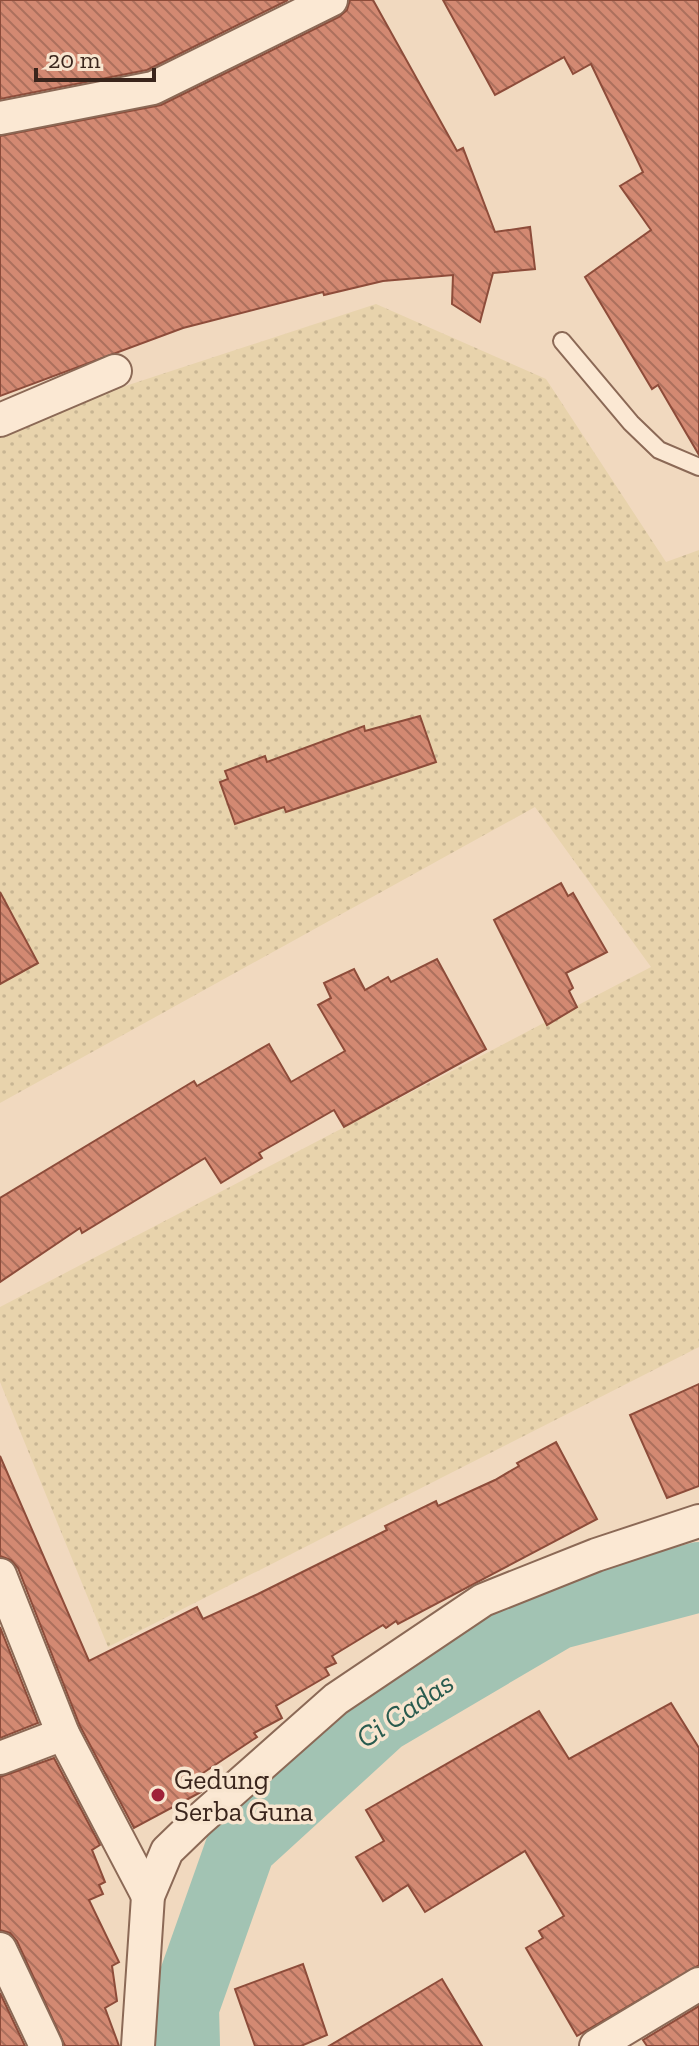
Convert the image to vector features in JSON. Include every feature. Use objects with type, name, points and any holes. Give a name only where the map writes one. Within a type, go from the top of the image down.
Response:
[{"type":"street","points":[[0,118],[153,88],[331,0]]},
{"type":"street","points":[[0,420],[115,371]]},
{"type":"street","points":[[138,2046],[148,1896],[167,1851],[336,1699],[483,1600],[596,1555],[699,1521]]},
{"type":"street","points":[[0,1575],[63,1734],[148,1896]]},
{"type":"street","points":[[0,1758],[63,1734]]},
{"type":"street","points":[[0,1949],[46,2046]]},
{"type":"street","points":[[596,2046],[699,1984]]},
{"type":"lane","points":[[562,341],[631,423],[659,450],[699,467]]},
{"type":"shaded area","points":[[376,304],[546,379],[666,562],[699,550],[699,1347],[108,1647],[0,1382],[0,1307],[651,967],[535,807],[0,1103],[0,427]]},
{"type":"building","points":[[0,0],[288,0],[147,70],[0,99]]},
{"type":"building","points":[[350,0],[373,0],[457,151],[463,148],[495,232],[530,227],[535,269],[493,273],[480,322],[452,304],[453,275],[383,281],[324,295],[323,292],[183,328],[0,396],[0,136],[161,105],[339,17],[347,10]]},
{"type":"building","points":[[443,0],[699,0],[699,455],[658,385],[652,389],[585,277],[651,230],[620,186],[643,172],[591,64],[573,74],[564,57],[495,95]]},
{"type":"building","points":[[420,716],[436,762],[286,812],[284,807],[235,824],[220,782],[228,779],[225,771],[265,756],[267,762],[364,726],[365,731]]},
{"type":"building","points":[[561,883],[568,896],[573,893],[607,952],[566,973],[573,988],[569,991],[577,1007],[547,1025],[494,920]]},
{"type":"building","points":[[0,892],[38,963],[0,984]]},
{"type":"building","points":[[437,959],[486,1049],[344,1127],[334,1110],[259,1153],[262,1158],[221,1183],[205,1158],[82,1233],[80,1228],[0,1282],[0,1198],[194,1081],[197,1086],[269,1044],[291,1082],[345,1051],[318,1005],[331,998],[324,983],[354,969],[365,990],[388,977],[391,982]]},
{"type":"building","points":[[699,1384],[699,1486],[667,1498],[630,1415]]},
{"type":"building","points":[[556,1442],[597,1519],[398,1624],[396,1621],[386,1628],[383,1625],[332,1656],[336,1663],[325,1668],[329,1675],[276,1706],[282,1718],[254,1733],[257,1737],[194,1779],[201,1792],[134,1828],[80,1726],[18,1568],[11,1560],[0,1556],[0,1456],[89,1661],[197,1607],[203,1619],[258,1594],[387,1530],[385,1526],[436,1501],[438,1506],[495,1480],[519,1466],[517,1463]]},
{"type":"building","points":[[0,1627],[38,1723],[0,1738]]},
{"type":"building","points":[[671,1703],[699,1748],[699,1965],[577,2036],[526,1948],[543,1938],[539,1931],[564,1916],[525,1851],[425,1912],[408,1885],[383,1901],[356,1857],[384,1841],[366,1810],[539,1711],[569,1759]]},
{"type":"building","points":[[54,1758],[100,1845],[92,1850],[105,1882],[99,1885],[103,1894],[89,1900],[119,1962],[112,1966],[117,2001],[105,2008],[119,2046],[65,2046],[17,1941],[10,1933],[0,1930],[0,1777]]},
{"type":"building","points":[[303,1964],[327,2035],[301,2046],[255,2046],[235,1989]]},
{"type":"building","points":[[442,1979],[482,2046],[329,2046]]},
{"type":"building","points":[[0,1993],[25,2046],[0,2046]]},
{"type":"building","points":[[699,2006],[699,2046],[647,2046],[643,2040]]},
{"type":"waterway","name":"Ci Cadas","points":[[185,2046],[184,2007],[241,1846],[381,1718],[556,1615],[699,1577]]},
{"type":"place","name":"Gedung Serba Guna","points":[[158,1795]]}]
